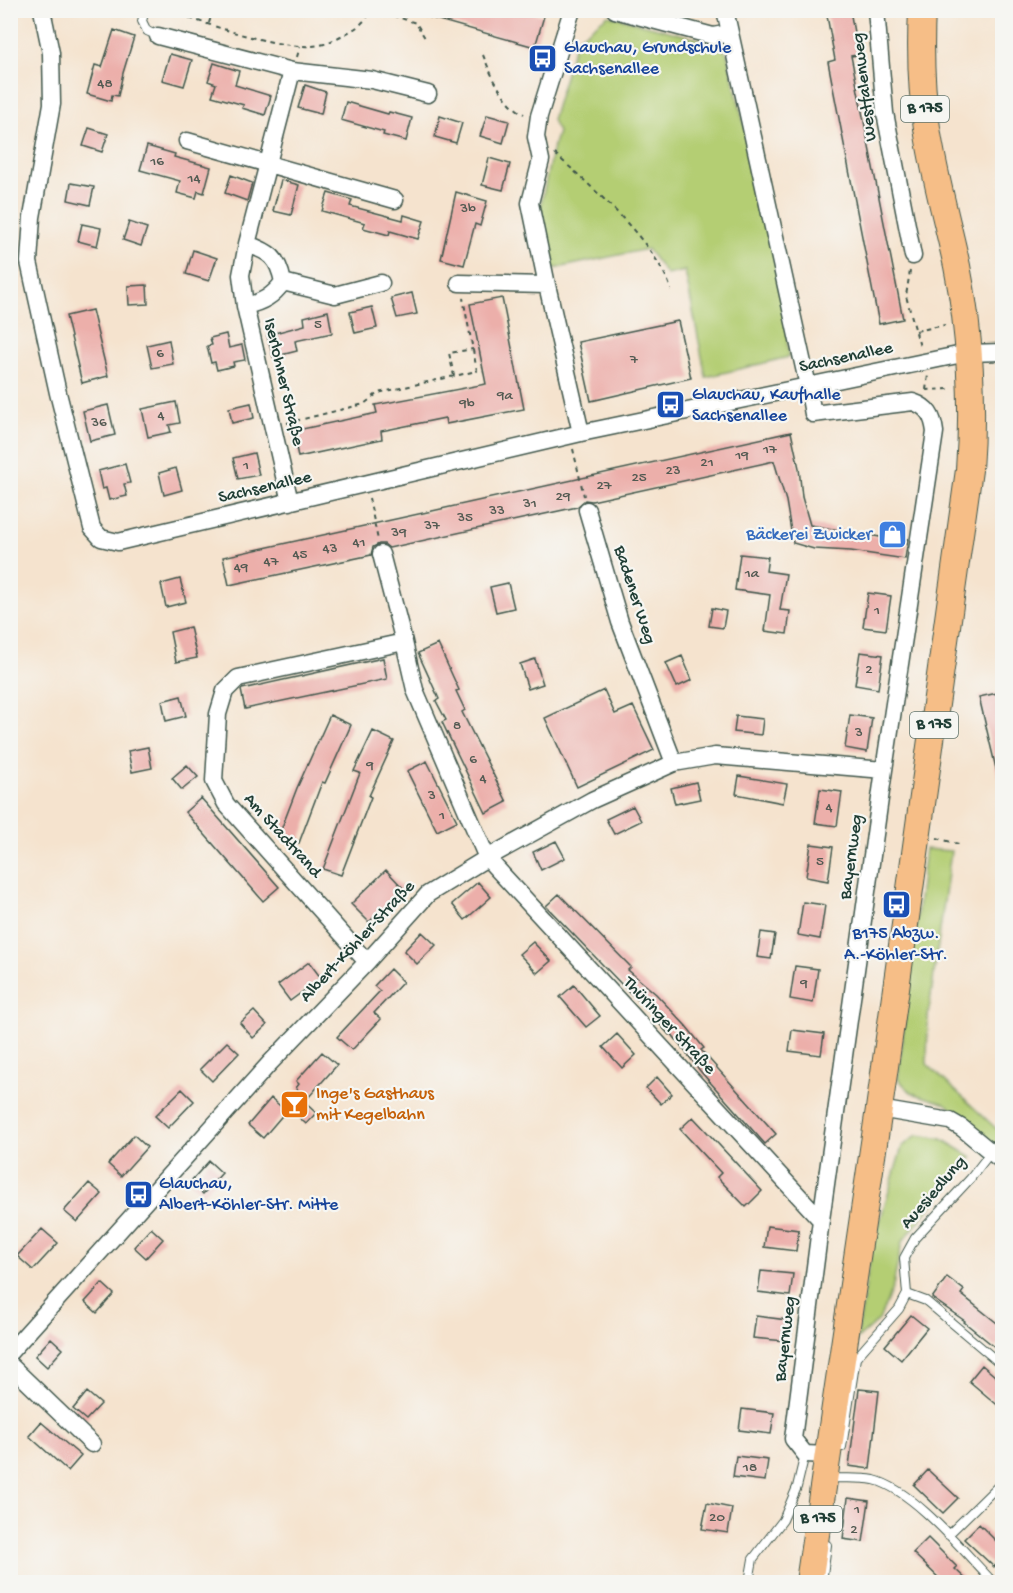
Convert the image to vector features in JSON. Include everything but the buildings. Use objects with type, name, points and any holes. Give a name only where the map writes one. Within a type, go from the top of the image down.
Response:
[{"type":"main road","name":"B 175","points":[[809,1582],[849,1360],[879,1109],[972,437],[968,353],[958,268],[927,128],[920,49],[922,10]]},
{"type":"street","name":"Sachsenallee","points":[[42,10],[51,52],[52,104],[32,217],[29,262],[58,393],[92,528],[101,538],[118,542],[575,434],[968,353],[1002,352]]},
{"type":"street","points":[[572,10],[539,116],[536,137],[541,160],[530,203],[575,434]]},
{"type":"street","points":[[615,10],[713,36],[730,33]]},
{"type":"street","points":[[725,10],[813,414],[914,402],[925,398]]},
{"type":"street","name":"Westfalenweg","points":[[876,10],[885,113],[913,256]]},
{"type":"street","points":[[158,36],[292,71],[372,80],[428,93]]},
{"type":"street","name":"Iserlohner Straße","points":[[290,502],[245,306],[241,275],[292,71]]},
{"type":"street","points":[[187,141],[395,200]]},
{"type":"street","points":[[247,244],[264,250],[279,264],[283,282],[334,295],[381,284]]},
{"type":"street","name":"Iserlohner Straße","points":[[245,306],[261,302],[275,293],[283,282]]},
{"type":"street","points":[[459,283],[547,285]]},
{"type":"street","name":"Bayernweg","points":[[829,1468],[793,1439],[884,770],[935,432],[934,422],[925,398]]},
{"type":"street","name":"Badener Weg","points":[[588,510],[620,622],[674,763]]},
{"type":"street","points":[[381,554],[415,690],[487,858]]},
{"type":"street","name":"Am Stadtrand","points":[[367,962],[226,804],[214,781],[218,714],[225,691],[238,678],[404,642]]},
{"type":"street","name":"Albert-Köhler-Straße","points":[[10,1352],[269,1064],[367,962],[428,894],[487,858],[592,800],[674,763],[714,756],[884,770]]},
{"type":"street","name":"Thüringer Straße","points":[[487,858],[821,1220]]},
{"type":"street","points":[[879,1109],[950,1121],[997,1156]]},
{"type":"street","points":[[10,1365],[92,1444]]},
{"type":"lane","points":[[145,10],[142,21],[147,31],[158,36]]},
{"type":"lane","name":"Auesiedlung","points":[[907,1294],[904,1258],[915,1238],[970,1179],[997,1156]]},
{"type":"lane","points":[[849,1360],[899,1309],[907,1294],[926,1301],[1002,1365]]},
{"type":"lane","points":[[749,1582],[753,1559],[783,1520],[797,1487],[829,1468],[893,1487],[912,1500],[993,1582]]},
{"type":"lane","points":[[948,1535],[1002,1482]]},
{"type":"lane","points":[[822,1582],[828,1536]]},
{"type":"path","points":[[164,10],[255,39],[300,46],[323,45],[354,30],[374,10],[416,23],[425,38]]},
{"type":"path","points":[[209,23],[213,10]]},
{"type":"path","points":[[998,10],[1002,18]]},
{"type":"path","points":[[483,55],[494,81],[516,109],[532,119],[536,137],[631,226],[667,275],[671,290]]},
{"type":"path","points":[[913,256],[906,296],[929,377],[925,398],[970,389]]},
{"type":"path","points":[[272,426],[364,404],[378,393],[477,371],[459,283]]},
{"type":"path","points":[[916,332],[948,325],[951,314],[964,312]]},
{"type":"path","points":[[454,376],[449,353],[473,349]]},
{"type":"path","points":[[575,434],[588,510]]},
{"type":"path","points":[[365,484],[381,554]]},
{"type":"green space","points":[[608,15],[714,43],[727,53],[795,339],[787,341],[789,357],[706,377],[685,271],[667,275],[647,249],[543,271],[539,214],[558,132],[552,120],[576,40]]},
{"type":"green space","points":[[925,849],[951,851],[928,1017],[927,1064],[1002,1134],[1002,1152],[946,1104],[912,1093],[898,1079]]},
{"type":"green space","points":[[917,1135],[942,1139],[972,1157],[902,1242],[893,1286],[879,1320],[857,1339],[872,1248],[902,1147]]},
{"type":"place","name":"Glauchau, Grundschule Sachsenallee","points":[[543,58]]},
{"type":"place","name":"Glauchau, Kaufhalle Sachsenallee","points":[[671,405]]},
{"type":"place","name":"Bäckerei Zwicker","points":[[893,535]]},
{"type":"place","name":"B175 Abzw. A.-Köhler-Str.","points":[[896,905]]},
{"type":"place","name":"Inge's Gasthaus mit Kegelbahn","points":[[295,1104]]},
{"type":"place","name":"Glauchau, Albert-Köhler-Str. Mitte","points":[[138,1194]]}]
